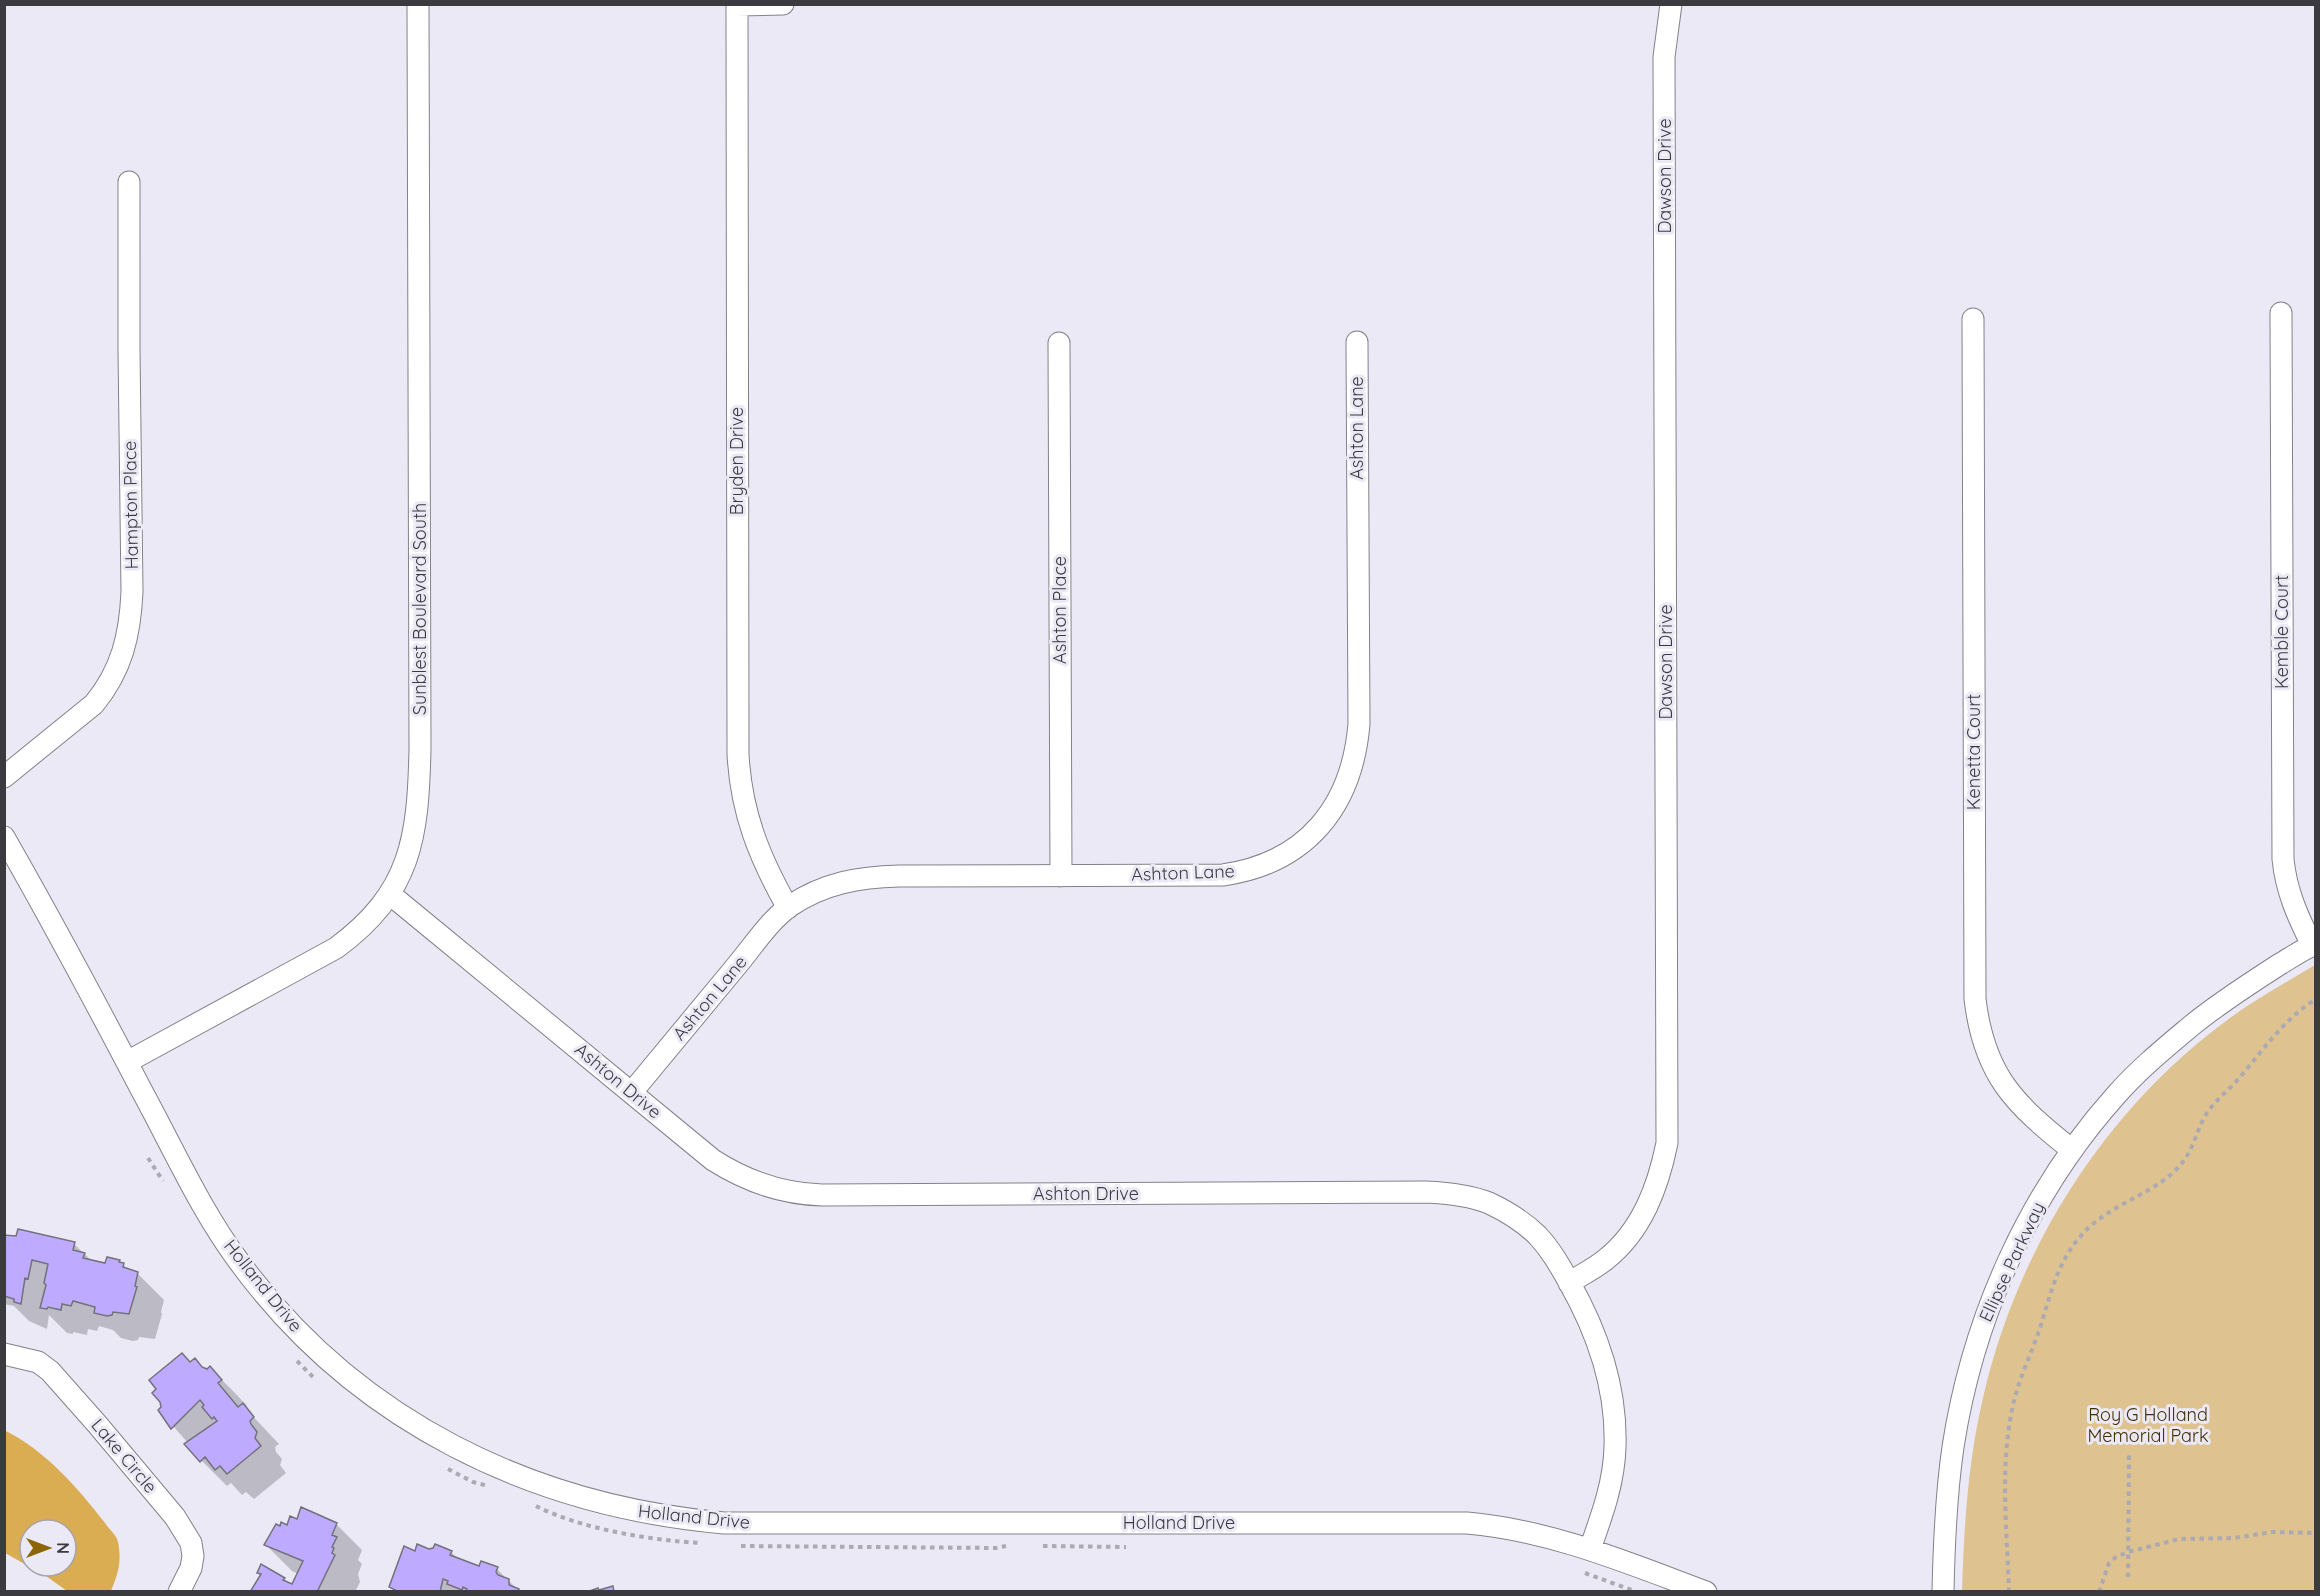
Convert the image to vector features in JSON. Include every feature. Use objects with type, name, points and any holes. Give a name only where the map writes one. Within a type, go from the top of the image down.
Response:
[{"type":"street","name":"Sunblest Boulevard South","points":[[127,1062],[336,948],[364,925],[391,894],[411,847],[419,790],[418,4]]},
{"type":"street","points":[[737,5],[783,4]]},
{"type":"street","name":"Dawson Drive","points":[[1569,1283],[1611,1255],[1636,1225],[1654,1191],[1667,1143],[1664,57],[1671,4]]},
{"type":"street","name":"Bryden Drive","points":[[737,5],[738,754],[744,807],[774,883],[788,908]]},
{"type":"street","name":"Hampton Place","points":[[4,777],[94,704],[105,690],[121,660],[129,630],[132,592],[129,182]]},
{"type":"street","name":"Kemble Court","points":[[2281,313],[2283,859],[2286,885],[2292,902],[2314,944]]},
{"type":"street","name":"Kenetta Court","points":[[1973,319],[1974,980],[1976,1008],[1988,1057],[2003,1084],[2024,1110],[2072,1150]]},
{"type":"street","name":"Ashton Lane","points":[[632,1092],[750,949],[788,908],[815,892],[852,879],[899,876],[1208,876],[1248,870],[1280,857],[1301,844],[1322,824],[1342,795],[1355,758],[1359,724],[1357,342]]},
{"type":"street","name":"Ashton Place","points":[[1059,344],[1061,876]]},
{"type":"street","name":"Holland Drive","points":[[4,837],[214,1224],[240,1264],[313,1347],[387,1406],[465,1454],[567,1493],[654,1515],[724,1523],[1467,1523],[1524,1531],[1590,1549],[1706,1592]]},
{"type":"street","name":"Ashton Drive","points":[[391,894],[705,1154],[751,1180],[794,1192],[822,1195],[1408,1192],[1459,1195],[1495,1206],[1527,1227],[1549,1249],[1582,1304],[1609,1379],[1614,1412],[1615,1449],[1612,1479],[1590,1549]]},
{"type":"street","name":"Ellipse Parkway","points":[[1943,1592],[1947,1499],[1953,1447],[1970,1363],[1989,1309],[2020,1236],[2072,1150],[2119,1092],[2171,1043],[2215,1007],[2314,944]]},
{"type":"street","name":"Lake Circle","points":[[4,1354],[38,1362],[50,1371],[98,1424],[175,1517],[191,1543],[193,1556],[191,1568],[179,1592]]},
{"type":"path","points":[[2009,1592],[2005,1483],[2007,1438],[2020,1382],[2036,1341],[2051,1291],[2064,1261],[2080,1237],[2104,1215],[2165,1179],[2178,1168],[2192,1149],[2208,1110],[2240,1077],[2294,1014],[2316,999]]},
{"type":"path","points":[[148,1158],[164,1183]]},
{"type":"path","points":[[291,1355],[315,1378]]},
{"type":"path","points":[[2128,1577],[2129,1452]]},
{"type":"path","points":[[439,1464],[473,1482],[493,1487]]},
{"type":"path","points":[[528,1500],[551,1513],[607,1529],[675,1542],[707,1544]]},
{"type":"path","points":[[2099,1592],[2109,1563],[2128,1552],[2190,1538],[2223,1539],[2272,1532],[2316,1533]]},
{"type":"path","points":[[739,1546],[996,1548],[1007,1546]]},
{"type":"path","points":[[1040,1546],[1132,1546]]},
{"type":"path","points":[[1579,1571],[1637,1592]]},
{"type":"green space","name":"Roy G Holland Memorial Park","points":[[2315,965],[2315,1591],[1962,1591],[1968,1494],[1983,1398],[1998,1342],[2018,1288],[2043,1236],[2073,1186],[2106,1138],[2144,1094],[2185,1054],[2230,1018]]},
{"type":"shaded area","points":[[4,1430],[33,1448],[60,1471],[116,1537],[119,1549],[117,1573],[111,1591],[67,1591],[49,1578],[78,1578],[78,1518],[18,1518],[18,1560],[5,1553]]},
{"type":"building","points":[[18,1229],[75,1242],[73,1250],[85,1253],[83,1258],[105,1263],[107,1257],[120,1260],[119,1262],[124,1263],[123,1267],[138,1272],[135,1286],[137,1287],[129,1314],[113,1312],[112,1315],[107,1316],[94,1313],[95,1307],[73,1301],[71,1306],[62,1304],[61,1310],[40,1308],[48,1264],[32,1260],[28,1279],[25,1278],[21,1304],[4,1296],[4,1235],[16,1236]]},
{"type":"building","points":[[182,1353],[190,1362],[195,1358],[202,1367],[207,1369],[210,1366],[222,1380],[218,1383],[238,1407],[243,1403],[254,1417],[250,1421],[257,1432],[255,1438],[261,1446],[227,1474],[220,1466],[215,1470],[205,1457],[200,1462],[184,1444],[217,1421],[214,1417],[212,1419],[202,1407],[204,1405],[200,1400],[171,1429],[158,1410],[161,1407],[160,1402],[152,1393],[156,1389],[149,1380]]},
{"type":"building","points":[[301,1507],[337,1523],[332,1535],[337,1537],[332,1547],[334,1548],[332,1553],[335,1555],[317,1592],[250,1592],[261,1574],[257,1573],[261,1564],[292,1584],[303,1561],[264,1545],[276,1524],[280,1526],[281,1522],[287,1525],[290,1516],[297,1519]]},
{"type":"building","points":[[417,1544],[429,1549],[435,1544],[452,1551],[450,1555],[479,1566],[481,1561],[498,1567],[496,1572],[498,1575],[509,1579],[509,1585],[519,1589],[518,1592],[466,1592],[467,1589],[463,1587],[462,1590],[447,1584],[448,1581],[443,1579],[440,1592],[399,1592],[389,1587],[404,1546],[415,1551]]},
{"type":"building","points":[[613,1586],[614,1592],[587,1592],[598,1588],[599,1590]]}]
